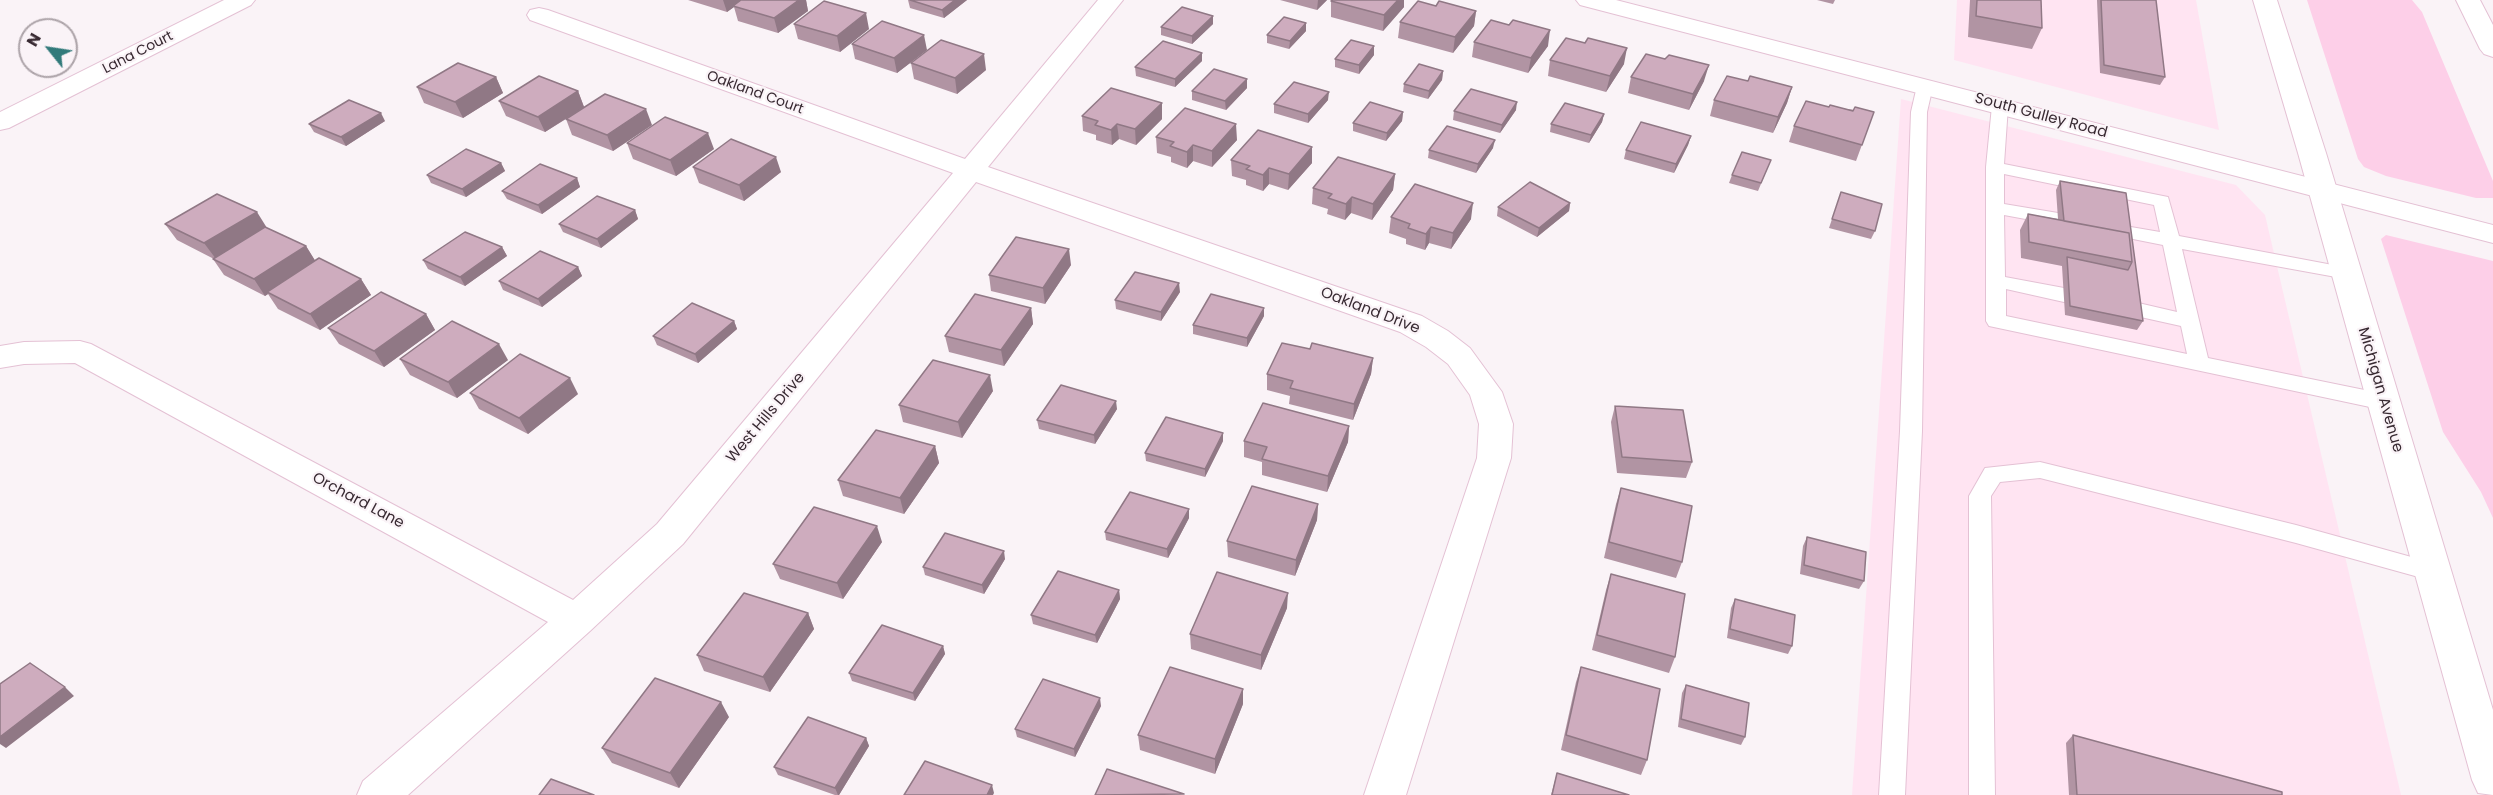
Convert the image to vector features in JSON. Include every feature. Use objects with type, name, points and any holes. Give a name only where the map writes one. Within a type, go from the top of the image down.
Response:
[{"type":"street","name":"Lana Court","points":[[0,122],[243,0]]},
{"type":"street","name":"West Hills Drive","points":[[378,795],[577,620],[670,534],[1111,0]]},
{"type":"street","name":"South Gulley Road","points":[[1588,0],[2493,234]]},
{"type":"street","name":"Michigan Avenue","points":[[2265,0],[2323,190],[2493,780]]},
{"type":"street","points":[[2468,0],[2493,49]]},
{"type":"street","name":"Oakland Court","points":[[540,15],[970,170]]},
{"type":"street","name":"Oakland Drive","points":[[970,170],[1411,324],[1437,339],[1459,356],[1486,392],[1496,424],[1494,458],[1385,795]]},
{"type":"street","name":"Orchard Lane","points":[[0,357],[24,353],[80,352],[577,620]]},
{"type":"lane","points":[[1892,795],[1911,431],[1919,112],[1925,86]]},
{"type":"lane","points":[[2000,106],[1995,167],[1996,321],[2384,402]]},
{"type":"lane","points":[[1995,167],[2162,201],[2199,363]]},
{"type":"lane","points":[[1995,208],[2058,219]]},
{"type":"lane","points":[[2125,232],[2347,273]]},
{"type":"lane","points":[[1996,281],[2064,295]]},
{"type":"lane","points":[[2134,309],[2190,321]]},
{"type":"lane","points":[[1982,795],[1980,496],[1993,474],[2040,470],[2296,534],[2433,572]]},
{"type":"shaded area","points":[[1957,0],[2196,0],[2219,130],[1954,60]]},
{"type":"shaded area","points":[[2307,0],[2412,0],[2422,12],[2493,181],[2493,198],[2476,198],[2386,176],[2364,167],[2358,159]]},
{"type":"shaded area","points":[[1901,99],[2236,185],[2265,215],[2401,795],[1852,795]]},
{"type":"shaded area","points":[[2386,235],[2493,261],[2493,518],[2481,492],[2443,432],[2381,239]]},
{"type":"building","points":[[741,0],[799,0],[774,18],[733,6]]},
{"type":"building","points":[[910,0],[955,0],[942,10]]},
{"type":"building","points":[[1398,0],[1384,15],[1331,1]]},
{"type":"building","points":[[1977,0],[2041,0],[2042,28],[1976,16]]},
{"type":"building","points":[[2101,0],[2156,0],[2165,77],[2104,65]]},
{"type":"building","points":[[824,1],[866,13],[837,36],[794,24]]},
{"type":"building","points":[[1418,1],[1436,6],[1439,1],[1476,11],[1455,37],[1400,22]]},
{"type":"building","points":[[1182,7],[1213,16],[1192,36],[1161,27]]},
{"type":"building","points":[[1284,17],[1306,23],[1290,41],[1267,35]]},
{"type":"building","points":[[1491,20],[1509,25],[1513,20],[1550,30],[1531,58],[1474,42]]},
{"type":"building","points":[[882,21],[924,35],[894,58],[852,44]]},
{"type":"building","points":[[1566,38],[1585,43],[1588,38],[1627,48],[1610,76],[1550,60]]},
{"type":"building","points":[[941,40],[984,54],[955,78],[911,63]]},
{"type":"building","points":[[1351,40],[1374,46],[1359,65],[1335,59]]},
{"type":"building","points":[[1163,41],[1202,53],[1175,79],[1135,67]]},
{"type":"building","points":[[1646,54],[1665,59],[1669,55],[1709,65],[1693,94],[1631,77]]},
{"type":"building","points":[[458,63],[496,77],[455,102],[417,87]]},
{"type":"building","points":[[1419,64],[1443,71],[1429,91],[1404,84]]},
{"type":"building","points":[[1214,69],[1247,79],[1225,101],[1192,91]]},
{"type":"building","points":[[539,76],[578,91],[538,117],[499,101]]},
{"type":"building","points":[[1727,76],[1748,81],[1750,76],[1792,87],[1778,117],[1714,100]]},
{"type":"building","points":[[1294,82],[1329,92],[1308,114],[1274,104]]},
{"type":"building","points":[[1111,88],[1162,103],[1135,129],[1117,124],[1111,130],[1095,125],[1098,121],[1082,116]]},
{"type":"building","points":[[1471,89],[1517,102],[1502,125],[1454,111]]},
{"type":"building","points":[[605,94],[646,109],[607,135],[566,119]]},
{"type":"building","points":[[349,100],[381,113],[341,137],[309,124]]},
{"type":"building","points":[[1806,101],[1853,111],[1855,107],[1874,112],[1862,145],[1794,126]]},
{"type":"building","points":[[1370,102],[1403,112],[1387,133],[1353,123]]},
{"type":"building","points":[[1565,103],[1604,114],[1591,135],[1551,124]]},
{"type":"building","points":[[1185,108],[1236,124],[1212,151],[1193,145],[1187,152],[1170,146],[1174,142],[1156,137]]},
{"type":"building","points":[[665,117],[708,133],[670,160],[627,143]]},
{"type":"building","points":[[1641,122],[1691,136],[1676,164],[1626,150]]},
{"type":"building","points":[[1447,126],[1495,140],[1478,164],[1429,150]]},
{"type":"building","points":[[1258,130],[1312,147],[1289,174],[1269,168],[1263,175],[1246,169],[1250,166],[1231,160]]},
{"type":"building","points":[[731,139],[776,157],[739,185],[693,167]]},
{"type":"building","points":[[466,149],[501,163],[462,189],[427,175]]},
{"type":"building","points":[[1742,152],[1771,160],[1761,183],[1732,175]]},
{"type":"building","points":[[1338,157],[1395,174],[1373,204],[1352,197],[1346,204],[1328,198],[1332,194],[1313,188]]},
{"type":"building","points":[[540,164],[577,178],[538,205],[502,191]]},
{"type":"building","points":[[2060,181],[2126,193],[2143,321],[2070,306],[2067,257],[2128,270],[2132,262],[2129,233],[2064,221]]},
{"type":"building","points":[[1530,182],[1570,203],[1539,228],[1498,207]]},
{"type":"building","points":[[1415,184],[1473,203],[1453,233],[1431,227],[1426,234],[1408,228],[1410,224],[1391,217]]},
{"type":"building","points":[[1841,192],[1882,204],[1875,231],[1832,219]]},
{"type":"building","points":[[217,194],[257,212],[204,243],[165,224]]},
{"type":"building","points":[[597,196],[635,210],[597,239],[559,224]]},
{"type":"building","points":[[2028,214],[2129,233],[2132,262],[2029,242]]},
{"type":"building","points":[[265,227],[306,246],[254,279],[213,259]]},
{"type":"building","points":[[465,232],[502,247],[460,277],[423,260]]},
{"type":"building","points":[[1016,237],[1069,249],[1043,288],[989,275]]},
{"type":"building","points":[[540,251],[578,267],[538,299],[499,281]]},
{"type":"building","points":[[319,258],[361,279],[310,314],[267,292]]},
{"type":"building","points":[[1135,272],[1179,283],[1161,312],[1115,300]]},
{"type":"building","points":[[381,292],[426,314],[374,351],[328,328]]},
{"type":"building","points":[[975,294],[1031,308],[1001,350],[945,336]]},
{"type":"building","points":[[1211,294],[1264,308],[1247,338],[1193,325]]},
{"type":"building","points":[[692,303],[734,321],[695,354],[653,336]]},
{"type":"building","points":[[452,321],[499,344],[448,382],[400,359]]},
{"type":"building","points":[[1282,343],[1310,349],[1312,343],[1373,358],[1354,404],[1290,388],[1293,381],[1267,374]]},
{"type":"building","points":[[520,354],[570,378],[519,418],[470,393]]},
{"type":"building","points":[[933,360],[990,375],[958,422],[899,405]]},
{"type":"building","points":[[1061,385],[1116,401],[1094,435],[1037,420]]},
{"type":"building","points":[[1263,403],[1349,426],[1328,476],[1262,459],[1267,447],[1244,441]]},
{"type":"building","points":[[1615,406],[1683,410],[1692,462],[1622,457]]},
{"type":"building","points":[[1166,417],[1223,433],[1205,469],[1145,453]]},
{"type":"building","points":[[876,430],[935,446],[900,498],[838,480]]},
{"type":"building","points":[[1252,486],[1318,504],[1296,560],[1227,541]]},
{"type":"building","points":[[1621,488],[1692,506],[1682,562],[1609,542]]},
{"type":"building","points":[[1130,492],[1189,509],[1167,549],[1105,532]]},
{"type":"building","points":[[814,507],[877,526],[837,583],[773,564]]},
{"type":"building","points":[[945,533],[1004,551],[982,585],[923,567]]},
{"type":"building","points":[[1807,537],[1866,552],[1864,581],[1804,565]]},
{"type":"building","points":[[1058,571],[1119,590],[1095,635],[1031,615]]},
{"type":"building","points":[[1217,572],[1288,593],[1261,655],[1190,634]]},
{"type":"building","points":[[1611,574],[1685,594],[1675,657],[1597,635]]},
{"type":"building","points":[[744,593],[808,613],[763,677],[697,655]]},
{"type":"building","points":[[1735,599],[1795,615],[1792,646],[1730,629]]},
{"type":"building","points":[[882,625],[943,646],[913,693],[849,673]]},
{"type":"building","points":[[30,663],[65,687],[0,737],[0,684]]},
{"type":"building","points":[[1170,667],[1243,689],[1215,759],[1138,735]]},
{"type":"building","points":[[1581,667],[1660,689],[1647,760],[1566,735]]},
{"type":"building","points":[[655,678],[721,702],[670,773],[602,748]]},
{"type":"building","points":[[1043,679],[1100,698],[1074,749],[1015,729]]},
{"type":"building","points":[[1686,685],[1749,703],[1745,737],[1681,719]]},
{"type":"building","points":[[808,717],[866,738],[835,788],[774,767]]},
{"type":"building","points":[[2073,735],[2282,792],[2282,795],[2077,795]]},
{"type":"building","points":[[925,761],[992,785],[987,795],[904,795]]},
{"type":"building","points":[[1107,769],[1184,794],[1095,795]]},
{"type":"building","points":[[1557,773],[1629,795],[1552,795]]},
{"type":"building","points":[[551,779],[594,795],[539,795]]}]
